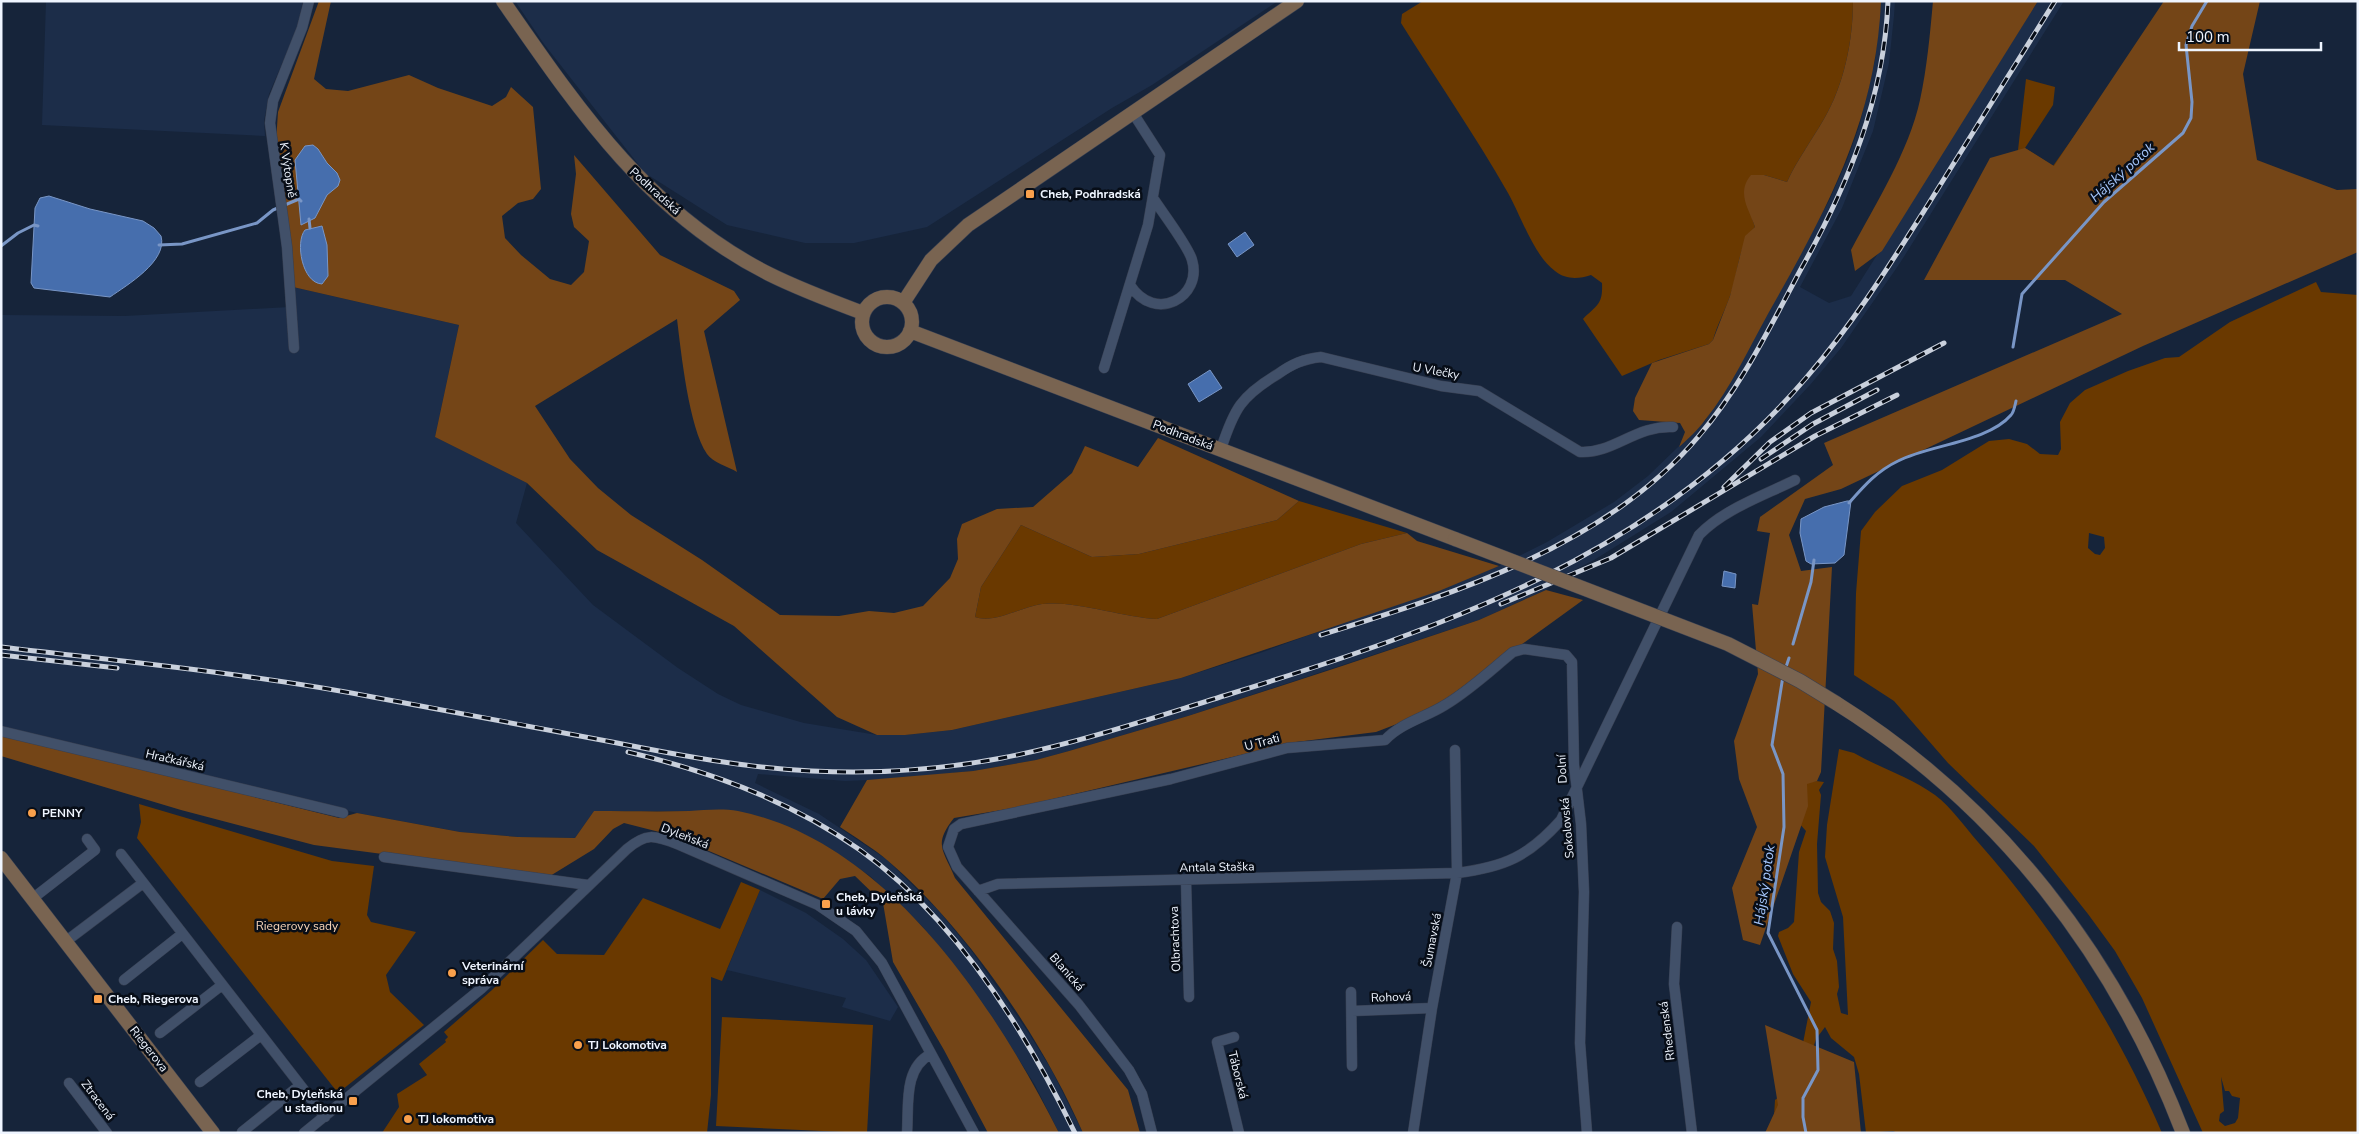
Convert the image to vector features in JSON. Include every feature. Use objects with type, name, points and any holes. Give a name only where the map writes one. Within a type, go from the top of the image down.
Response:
[{"type":"main road","name":"Podhradská","points":[[503,1],[594,128],[620,159],[655,194],[708,236],[768,274],[863,313]]},
{"type":"main road","points":[[903,303],[931,260],[965,227],[1297,1]]},
{"type":"main road","points":[[883,297],[894,298],[903,303],[911,316],[910,331],[904,339],[896,345],[886,347],[876,344],[868,338],[863,329],[863,313],[873,301],[883,297]]},
{"type":"main road","name":"Podhradská","points":[[910,331],[1728,644],[1800,681],[1836,703],[1899,746],[1952,790],[1985,821],[2038,880],[2076,929],[2109,978],[2139,1032],[2166,1088],[2183,1133]]},
{"type":"main road","name":"Riegerova","points":[[3,864],[212,1133]]},
{"type":"street","name":"K Výtopně","points":[[294,348],[286,247],[270,123],[273,101],[302,28],[309,1]]},
{"type":"street","points":[[1104,368],[1148,225],[1160,155],[1133,113]]},
{"type":"street","points":[[1130,285],[1141,299],[1153,305],[1161,306],[1178,298],[1192,283],[1194,271],[1192,259],[1153,198]]},
{"type":"street","name":"U Vlečky","points":[[1220,450],[1236,410],[1255,388],[1303,359],[1321,357],[1432,384],[1479,391],[1580,452],[1592,453],[1646,429],[1673,426]]},
{"type":"street","name":"Sokolovská","points":[[1587,1133],[1580,1044],[1584,892],[1581,824],[1576,792],[1692,546],[1709,524],[1795,480]]},
{"type":"street","name":"U Trati","points":[[949,838],[954,829],[961,824],[1171,779],[1287,748],[1385,740],[1394,730],[1428,716],[1458,697],[1513,652],[1524,649],[1566,655]]},
{"type":"street","name":"Dolní","points":[[1457,874],[1500,865],[1530,850],[1560,820],[1576,792],[1572,662],[1566,655]]},
{"type":"street","name":"Hračkářská","points":[[1,731],[343,813]]},
{"type":"street","name":"Šumavská","points":[[1410,1132],[1457,874],[1456,750]]},
{"type":"street","name":"Dyleňská","points":[[304,1133],[482,988],[588,884],[633,844],[644,837],[653,836],[677,844],[818,905],[856,931],[876,955],[974,1133]]},
{"type":"street","name":"Blanická","points":[[949,838],[948,847],[951,857],[978,891],[1079,1005],[1129,1070],[1142,1094],[1152,1133]]},
{"type":"street","points":[[32,899],[96,850],[87,839]]},
{"type":"street","points":[[121,854],[325,1117]]},
{"type":"street","points":[[384,857],[588,884]]},
{"type":"street","name":"Antala Staška","points":[[978,891],[998,884],[1457,874]]},
{"type":"street","name":"Olbrachtova","points":[[1186,880],[1190,997]]},
{"type":"street","points":[[65,942],[143,883]]},
{"type":"street","name":"Rhedenská","points":[[1677,927],[1674,984],[1692,1133]]},
{"type":"street","points":[[124,980],[182,934]]},
{"type":"street","name":"Riegerova","points":[[160,1033],[222,985]]},
{"type":"street","points":[[1350,992],[1352,1066]]},
{"type":"street","name":"Rohová","points":[[1352,1011],[1432,1008]]},
{"type":"street","points":[[200,1082],[261,1035]]},
{"type":"street","name":"Táborská","points":[[1234,1037],[1217,1042],[1239,1133]]},
{"type":"street","points":[[907,1133],[912,1073],[923,1058],[931,1054]]},
{"type":"street","name":"Ztracená","points":[[69,1083],[107,1133]]},
{"type":"street","points":[[242,1132],[300,1086]]},
{"type":"shaded area","points":[[46,1],[303,1],[297,29],[269,94],[264,121],[265,136],[42,125]]},
{"type":"shaded area","points":[[319,1],[331,1],[314,79],[326,89],[348,91],[409,75],[438,88],[492,106],[506,97],[511,87],[533,107],[541,189],[533,199],[518,203],[502,216],[505,238],[521,255],[550,279],[571,285],[584,272],[589,241],[574,227],[571,214],[576,174],[574,155],[660,255],[734,291],[740,300],[704,331],[737,472],[709,457],[695,427],[687,389],[677,319],[535,406],[570,459],[598,488],[631,515],[702,560],[780,615],[839,616],[869,611],[894,613],[923,606],[950,578],[958,559],[957,539],[962,524],[997,509],[1033,507],[1072,473],[1085,446],[1138,467],[1158,438],[1299,501],[1277,520],[1139,554],[1092,557],[1021,525],[981,587],[975,617],[982,619],[999,617],[1034,606],[1054,603],[1157,619],[1361,544],[1407,533],[1417,541],[1499,566],[1439,591],[1181,678],[952,730],[905,735],[877,735],[837,717],[734,626],[597,550],[527,483],[435,437],[459,325],[293,287],[276,142],[278,112]]},
{"type":"shaded area","points":[[515,1],[1278,1],[1152,85],[1112,108],[927,227],[854,243],[805,243],[727,225],[645,173],[544,44]]},
{"type":"shaded area","points":[[1853,1],[1881,1],[1877,45],[1869,86],[1858,126],[1844,164],[1810,238],[1731,381],[1702,424],[1679,447],[1685,432],[1680,423],[1639,420],[1633,411],[1635,398],[1652,363],[1709,344],[1713,340],[1730,296],[1745,236],[1755,227],[1745,201],[1744,188],[1751,175],[1764,175],[1787,182],[1824,119],[1837,92],[1846,62],[1853,16]]},
{"type":"shaded area","points":[[1881,1],[1895,1],[1889,63],[1873,131],[1842,208],[1800,287],[1829,303],[1851,296],[2038,1],[2064,1],[1900,263],[1841,348],[1810,385],[1761,437],[1671,512],[1594,560],[1557,579],[1546,590],[1479,620],[1188,716],[1069,751],[1036,760],[973,771],[892,779],[845,781],[758,774],[755,783],[819,814],[886,859],[938,910],[971,950],[1028,1032],[1051,1069],[1083,1133],[1059,1133],[1035,1085],[1011,1047],[955,966],[922,926],[870,876],[814,839],[771,821],[736,811],[594,811],[575,838],[518,837],[460,832],[357,813],[1,726],[1,315],[125,316],[290,307],[293,287],[459,325],[435,437],[527,483],[516,523],[593,605],[678,668],[718,694],[741,705],[804,723],[877,735],[905,735],[952,730],[1181,678],[1260,653],[1499,566],[1547,542],[1614,502],[1648,476],[1705,421],[1829,201],[1847,160],[1859,127],[1875,60]]},
{"type":"shaded area","points":[[1933,1],[2038,1],[1882,251],[1855,271],[1851,250],[1900,158],[1915,119],[1925,76]]},
{"type":"shaded area","points":[[2164,1],[2260,1],[2243,74],[2257,160],[2337,190],[2358,189],[2358,252],[2143,346],[1841,489],[1805,499],[1789,535],[1801,571],[1832,567],[1821,772],[1817,781],[1807,784],[1808,806],[1760,945],[1743,940],[1732,888],[1757,827],[1739,779],[1734,741],[1758,674],[1752,604],[1758,605],[1770,533],[1757,531],[1760,517],[1833,465],[1824,443],[2122,314],[2065,280],[1924,280],[1990,158],[2025,148],[2054,166]]},
{"type":"shaded area","points":[[1546,590],[1583,600],[1428,712],[1376,732],[1296,742],[1019,807],[954,818],[944,835],[942,847],[955,878],[1128,1090],[1140,1133],[1083,1133],[1066,1097],[1024,1023],[972,950],[916,887],[882,856],[840,827],[867,780],[973,771],[1036,760],[1069,751],[1188,716],[1479,620]]},
{"type":"shaded area","points":[[1,734],[339,818],[357,813],[460,832],[518,837],[575,838],[594,811],[719,809],[738,811],[792,828],[842,856],[888,893],[930,936],[969,983],[1003,1033],[1059,1133],[988,1133],[944,1050],[893,962],[883,903],[855,876],[840,879],[823,899],[671,835],[624,823],[613,829],[594,849],[550,876],[314,845],[181,810],[1,756]]},
{"type":"shaded area","points":[[760,890],[806,913],[843,939],[866,960],[898,1007],[890,1021],[842,1007],[846,998],[727,970]]},
{"type":"shaded area","points":[[1765,1025],[1854,1062],[1861,1133],[1765,1133],[1778,1105]]},
{"type":"green space","points":[[1423,1],[1853,1],[1849,47],[1837,92],[1824,119],[1787,182],[1764,175],[1752,218],[1755,227],[1745,243],[1730,296],[1713,340],[1709,344],[1659,360],[1622,376],[1583,319],[1598,304],[1602,283],[1591,275],[1577,278],[1564,276],[1547,264],[1534,246],[1508,193],[1469,128],[1401,23],[1402,14]]},
{"type":"green space","points":[[2026,79],[2055,87],[2053,105],[2025,148],[2053,166],[2103,95],[2099,167],[2015,177]]},
{"type":"green space","points":[[2316,282],[2321,292],[2358,295],[2358,1133],[2203,1133],[2142,998],[2115,951],[2088,914],[2034,846],[1948,763],[1894,701],[1854,675],[1856,593],[1861,531],[1875,512],[1902,486],[1942,470],[1989,441],[2009,439],[2027,444],[2040,454],[2058,455],[2061,449],[2060,422],[2070,403],[2085,390],[2128,371],[2165,358],[2179,357],[2230,322]],"holes":[[[2089,533],[2104,537],[2105,548],[2100,555],[2095,554],[2088,548]],[[2221,1077],[2225,1091],[2229,1091],[2232,1096],[2240,1098],[2238,1118],[2235,1123],[2225,1126],[2219,1121],[2220,1114],[2224,1111]]]},
{"type":"green space","points":[[1299,501],[1407,533],[1361,544],[1157,619],[1054,603],[1034,606],[999,617],[982,619],[975,617],[981,587],[1021,525],[1092,557],[1139,554],[1277,520]]},
{"type":"green space","points":[[1839,749],[1854,753],[1925,789],[1947,805],[1958,817],[2032,909],[2082,980],[2125,1055],[2162,1133],[1898,1133],[1893,1131],[1866,1133],[1859,1074],[1854,1057],[1831,1038],[1825,1027],[1816,1039],[1800,1090],[1773,1133],[1775,1100],[1795,1084],[1811,1002],[1793,974],[1778,936],[1779,932],[1788,928],[1794,922],[1799,852],[1806,831],[1775,796],[1806,788],[1807,783],[1824,782],[1819,790],[1821,795],[1817,844],[1818,893],[1821,902],[1830,911],[1834,923],[1833,949],[1837,961],[1839,987],[1837,994],[1841,1013],[1848,1015],[1843,917],[1825,857],[1827,825]]},
{"type":"green space","name":"Riegerovy sady","points":[[139,804],[332,861],[374,866],[367,915],[371,922],[416,932],[386,975],[390,992],[424,1025],[338,1093],[137,838],[141,822]]},
{"type":"green space","points":[[741,882],[760,890],[722,981],[711,977],[711,1095],[707,1133],[382,1133],[399,1107],[397,1094],[427,1075],[419,1064],[446,1042],[445,1040],[448,1037],[444,1032],[492,990],[543,940],[557,954],[604,955],[643,898],[720,929]]},
{"type":"green space","points":[[722,1017],[873,1025],[867,1133],[716,1126]]},
{"type":"water","points":[[313,145],[318,149],[327,163],[337,173],[340,180],[338,186],[327,195],[315,218],[301,225],[295,160],[305,146]]},
{"type":"water","points":[[49,196],[90,209],[143,221],[154,228],[161,236],[162,245],[158,254],[144,271],[110,297],[34,288],[31,283],[35,208],[40,198]]},
{"type":"water","points":[[322,226],[327,245],[328,276],[322,284],[315,282],[305,270],[302,261],[301,243],[305,230]]},
{"type":"water","points":[[1245,232],[1254,245],[1237,257],[1228,244]]},
{"type":"water","points":[[1210,370],[1222,388],[1199,402],[1188,384]]},
{"type":"water","points":[[1851,501],[1844,555],[1835,563],[1811,564],[1806,561],[1800,533],[1801,519],[1824,507]]},
{"type":"water","points":[[1724,571],[1736,574],[1735,588],[1722,586]]},
{"type":"waterway","name":"Hájský potok","points":[[2013,347],[2022,294],[2104,202],[2183,133],[2191,118],[2192,102],[2186,45],[2192,26],[2207,1]]},
{"type":"waterway","points":[[159,245],[182,244],[257,223],[273,210],[299,199],[301,201]]},
{"type":"waterway","points":[[309,219],[310,228]]},
{"type":"waterway","points":[[1,246],[18,233],[34,225],[38,226]]},
{"type":"waterway","name":"Hájský potok","points":[[1849,503],[1877,474],[1890,465],[1911,456],[1973,437],[2001,424],[2012,414],[2016,401]]},
{"type":"waterway","name":"Hájský potok","points":[[1793,644],[1811,582],[1814,560]]},
{"type":"waterway","name":"Hájský potok","points":[[1785,670],[1789,658]]},
{"type":"waterway","name":"Hájský potok","points":[[1783,676],[1772,745],[1783,774],[1784,827],[1768,933],[1817,1030],[1818,1070],[1803,1098],[1803,1117],[1806,1133]]},
{"type":"railway","points":[[1321,635],[1423,602],[1474,583],[1524,562],[1573,537],[1618,509],[1661,475],[1698,437],[1728,398],[1754,356],[1818,237],[1848,173],[1871,107],[1885,37],[1888,1]]},
{"type":"railway","points":[[1,647],[284,682],[687,756],[737,764],[812,771],[860,772],[907,770],[955,766],[1002,758],[1089,737],[1230,694],[1390,641],[1467,611],[1542,577],[1614,538],[1683,493],[1747,440],[1806,378],[1856,315],[1915,226],[2055,1]]},
{"type":"railway","points":[[1724,487],[1770,442],[1811,413],[1944,343]]},
{"type":"railway","points":[[1761,459],[1813,424],[1877,390]]},
{"type":"railway","points":[[1501,604],[1611,558],[1815,436],[1897,395]]},
{"type":"railway","points":[[1,655],[117,668]]},
{"type":"railway","points":[[628,752],[689,768],[778,802],[834,832],[894,877],[926,908],[984,978],[1034,1055],[1075,1133]]},
{"type":"place","name":"Cheb, Podhradská","points":[[1030,194]]},
{"type":"place","name":"PENNY","points":[[32,813]]},
{"type":"place","name":"Cheb, Dyleňská u lávky","points":[[826,904]]},
{"type":"place","name":"Veterinární správa","points":[[452,973]]},
{"type":"place","name":"Cheb, Riegerova","points":[[98,999]]},
{"type":"place","name":"TJ Lokomotiva","points":[[578,1045]]},
{"type":"place","name":"Cheb, Dyleňská u stadionu","points":[[353,1101]]},
{"type":"place","name":"TJ lokomotiva","points":[[408,1119]]}]
